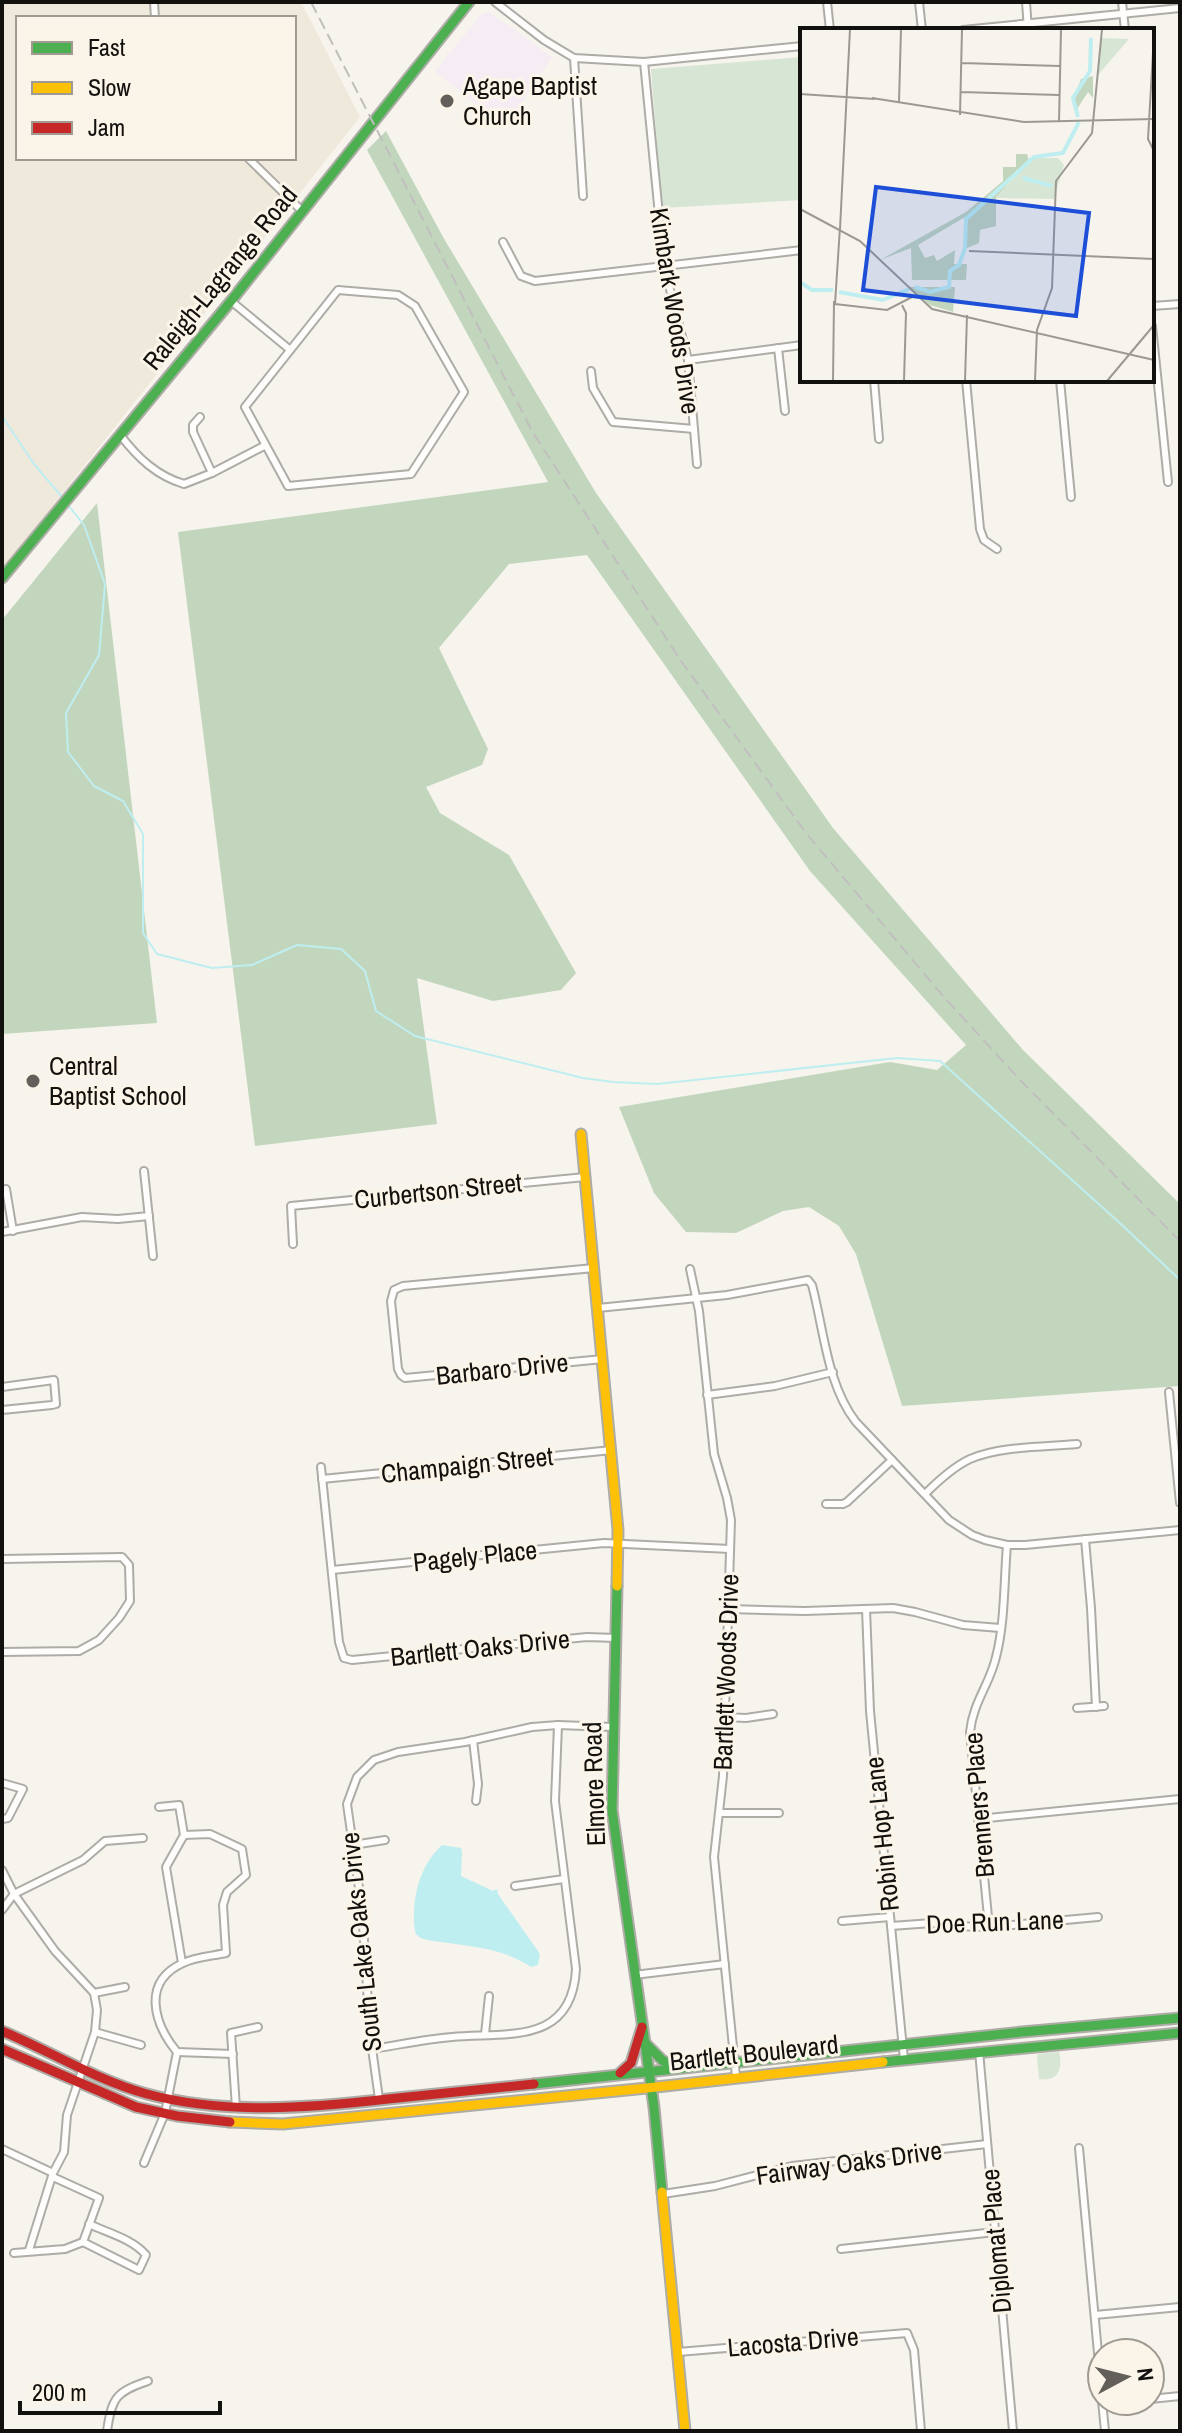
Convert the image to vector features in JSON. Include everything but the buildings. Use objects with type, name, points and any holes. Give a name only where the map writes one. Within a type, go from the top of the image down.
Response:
[{"type":"main road","name":"Raleigh-Lagrange Road","points":[[3,574],[231,301],[469,2]]},
{"type":"main road","name":"Elmore Road","points":[[581,1134],[619,1544],[613,1822],[643,2025],[663,2194],[685,2431]]},
{"type":"main road","name":"Bartlett Boulevard","points":[[166,2105],[281,2108],[333,2105],[903,2044],[1180,2018]]},
{"type":"main road","points":[[617,2075],[631,2063],[643,2025]]},
{"type":"main road","points":[[2,2031],[120,2101],[166,2105]]},
{"type":"main road","name":"Bartlett Boulevard","points":[[166,2105],[244,2124],[283,2124],[1180,2033]]},
{"type":"main road","points":[[645,2042],[662,2060],[677,2069]]},
{"type":"main road","points":[[2,2049],[123,2087],[166,2105]]},
{"type":"main road","points":[[491,2088],[493,2102]]},
{"type":"main road","points":[[281,2108],[283,2124]]},
{"type":"street","points":[[495,2],[544,40],[574,58],[644,62],[800,46]]},
{"type":"street","points":[[827,2],[830,28]]},
{"type":"street","points":[[919,2],[922,28]]},
{"type":"street","points":[[1026,2],[1028,27]]},
{"type":"street","points":[[1122,2],[1125,28]]},
{"type":"street","points":[[1006,28],[1180,8]]},
{"type":"street","points":[[574,58],[583,196]]},
{"type":"street","name":"Kimbark Woods Drive","points":[[644,62],[664,266],[688,360],[697,464]]},
{"type":"street","points":[[250,160],[301,210]]},
{"type":"street","points":[[503,242],[521,276],[535,281],[800,250]]},
{"type":"street","points":[[338,290],[398,295],[415,306],[464,392],[411,474],[288,486],[264,446],[245,407],[338,290]]},
{"type":"street","points":[[231,301],[289,349]]},
{"type":"street","points":[[1154,306],[1180,304]]},
{"type":"street","points":[[688,360],[800,345]]},
{"type":"street","points":[[1154,346],[1168,482]]},
{"type":"street","points":[[778,348],[785,411]]},
{"type":"street","points":[[591,371],[593,388],[613,422],[694,429]]},
{"type":"street","points":[[874,382],[879,439]]},
{"type":"street","points":[[966,382],[980,529],[984,540],[997,549]]},
{"type":"street","points":[[1060,382],[1071,497]]},
{"type":"street","points":[[200,417],[193,425],[193,432],[212,473]]},
{"type":"street","points":[[121,436],[157,472],[184,484],[264,446]]},
{"type":"street","points":[[144,1171],[153,1256]]},
{"type":"street","name":"Curbertson Street","points":[[293,1244],[291,1206],[585,1177]]},
{"type":"street","points":[[4,1189],[13,1231]]},
{"type":"street","points":[[2,1232],[82,1217],[124,1219],[149,1216]]},
{"type":"street","name":"Barbaro Drive","points":[[594,1268],[397,1288],[392,1293],[391,1301],[401,1375],[412,1378],[603,1359]]},
{"type":"street","name":"Bartlett Woods Drive","points":[[690,1269],[699,1311],[714,1454],[729,1508],[725,1717],[720,1813],[714,1857],[736,2077]]},
{"type":"street","points":[[598,1308],[737,1293],[808,1280],[812,1285],[841,1399],[852,1416],[892,1460],[949,1520],[963,1530],[1007,1545],[1180,1530]]},
{"type":"street","points":[[707,1395],[775,1386],[833,1372]]},
{"type":"street","points":[[2,1387],[54,1380],[56,1400],[56,1404],[52,1405],[2,1410]]},
{"type":"street","points":[[1169,1392],[1176,1428],[1180,1503]]},
{"type":"street","points":[[925,1494],[951,1471],[978,1456],[1077,1444]]},
{"type":"street","name":"Champaign Street","points":[[322,1479],[612,1450]]},
{"type":"street","points":[[826,1504],[847,1502],[892,1460]]},
{"type":"street","points":[[321,1467],[332,1570]]},
{"type":"street","points":[[1085,1539],[1096,1707]]},
{"type":"street","name":"Pagely Place","points":[[332,1570],[604,1543],[730,1549]]},
{"type":"street","name":"Brenners Place","points":[[989,1927],[971,1726],[977,1699],[995,1660],[1007,1545]]},
{"type":"street","points":[[2,1559],[122,1557],[129,1565],[130,1601],[99,1640],[79,1651],[2,1652]]},
{"type":"street","name":"Bartlett Oaks Drive","points":[[332,1570],[339,1642],[344,1658],[352,1660],[587,1637],[616,1638]]},
{"type":"street","points":[[728,1609],[908,1610],[963,1625],[1000,1628]]},
{"type":"street","name":"Robin Hop Lane","points":[[866,1609],[870,1711],[904,2059]]},
{"type":"street","points":[[1077,1708],[1104,1706]]},
{"type":"street","points":[[725,1717],[773,1714]]},
{"type":"street","points":[[372,2049],[485,2034],[526,2033],[554,2020],[564,2008],[574,1987],[576,1969],[555,1801],[558,1725]]},
{"type":"street","points":[[476,1801],[478,1784],[473,1740],[521,1728],[558,1725],[613,1727]]},
{"type":"street","name":"South Lake Oaks Drive","points":[[379,2099],[372,2049],[364,1925],[347,1804],[352,1785],[365,1768],[385,1756],[473,1740]]},
{"type":"street","points":[[2,1783],[23,1789],[8,1818],[2,1819]]},
{"type":"street","points":[[978,1819],[1180,1799]]},
{"type":"street","points":[[159,1807],[179,1805],[184,1835],[166,1867],[182,1963]]},
{"type":"street","points":[[720,1813],[779,1813]]},
{"type":"street","points":[[184,1835],[210,1834],[242,1849],[246,1875],[227,1892],[223,1905],[226,1953],[182,1963],[157,1983],[155,1991],[163,2036],[177,2052],[233,2054]]},
{"type":"street","points":[[2,1910],[14,1894],[83,1860],[105,1841],[143,1838]]},
{"type":"street","points":[[353,1845],[385,1840]]},
{"type":"street","points":[[2,1870],[14,1894],[55,1951],[94,1993],[97,2010],[95,2032],[67,2115],[64,2152],[53,2175],[29,2250]]},
{"type":"street","points":[[515,1886],[564,1879]]},
{"type":"street","name":"Doe Run Lane","points":[[842,1921],[890,1917]]},
{"type":"street","name":"Doe Run Lane","points":[[891,1926],[938,1923],[989,1927],[1098,1917]]},
{"type":"street","points":[[634,1975],[725,1964]]},
{"type":"street","points":[[94,1993],[125,1987]]},
{"type":"street","points":[[485,2034],[489,1996]]},
{"type":"street","points":[[236,2108],[231,2033],[258,2027]]},
{"type":"street","points":[[95,2032],[141,2045]]},
{"type":"street","name":"Diplomat Place","points":[[979,2051],[1013,2431]]},
{"type":"street","points":[[144,2163],[166,2105],[177,2052]]},
{"type":"street","name":"Fairway Oaks Drive","points":[[663,2194],[715,2186],[792,2166],[987,2144]]},
{"type":"street","points":[[1079,2148],[1097,2337]]},
{"type":"street","points":[[2,2149],[99,2198],[83,2242]]},
{"type":"street","points":[[14,2253],[65,2249],[83,2242],[139,2270],[146,2255],[143,2251],[89,2224]]},
{"type":"street","points":[[841,2249],[995,2232]]},
{"type":"street","points":[[1095,2315],[1180,2307]]},
{"type":"street","name":"Lacosta Drive","points":[[678,2352],[909,2333],[914,2350],[921,2431]]},
{"type":"street","points":[[107,2431],[110,2410],[119,2393],[148,2381]]},
{"type":"shaded area","points":[[2,2],[301,2],[360,117],[2,570]]},
{"type":"shaded area","points":[[489,12],[552,57],[505,127],[435,71],[482,14]]},
{"type":"green space","points":[[800,57],[800,200],[662,208],[651,69]]},
{"type":"green space","points":[[386,131],[443,237],[596,493],[833,828],[1023,1050],[1180,1204],[1180,1386],[902,1406],[856,1254],[839,1226],[809,1207],[783,1211],[736,1233],[686,1232],[654,1193],[619,1107],[890,1062],[937,1070],[966,1045],[810,871],[587,555],[509,564],[439,648],[488,749],[482,765],[426,787],[440,813],[509,855],[576,973],[561,990],[493,1001],[417,978],[437,1124],[255,1146],[178,532],[548,482],[367,150]]},
{"type":"green space","points":[[97,503],[157,1023],[2,1034],[2,620]]},
{"type":"green space","points":[[1059,2052],[1058,2073],[1051,2078],[1039,2079],[1038,2054]]},
{"type":"water","points":[[442,1845],[461,1848],[461,1876],[493,1891],[497,1889],[540,1954],[538,1965],[531,1967],[494,1951],[427,1940],[416,1934],[414,1911],[417,1890],[429,1861]]},
{"type":"waterway","points":[[2,416],[34,464],[62,497]]},
{"type":"waterway","points":[[68,505],[84,525],[105,584],[99,655],[66,713],[68,752],[94,786],[123,801],[143,834],[143,933],[157,954],[212,968],[252,965],[297,945],[341,949],[365,971],[376,1011],[415,1036],[583,1078],[657,1084],[897,1058],[940,1061],[1180,1280]]},
{"type":"railway","points":[[311,2],[532,431],[681,661],[806,833],[943,996],[1022,1082],[1180,1241]]},
{"type":"traffic: fast","points":[[2,578],[231,301],[469,2]]},
{"type":"traffic: fast","points":[[617,1586],[612,1810],[654,2107],[662,2192]]},
{"type":"traffic: fast","points":[[534,2084],[1180,2018]]},
{"type":"traffic: fast","points":[[883,2062],[1180,2033]]},
{"type":"traffic: fast","points":[[646,2044],[674,2067]]},
{"type":"traffic: slow","points":[[581,1134],[618,1530],[617,1586]]},
{"type":"traffic: slow","points":[[230,2122],[283,2124],[883,2062]]},
{"type":"traffic: slow","points":[[662,2192],[685,2431]]},
{"type":"traffic: jam","points":[[620,2073],[631,2063],[642,2027]]},
{"type":"traffic: jam","points":[[2,2031],[128,2088],[206,2105],[298,2107],[534,2084]]},
{"type":"traffic: jam","points":[[2,2049],[136,2107],[177,2116],[230,2122]]},
{"type":"place","name":"Agape Baptist Church","points":[[447,101]]},
{"type":"place","name":"Central Baptist School","points":[[33,1081]]}]
